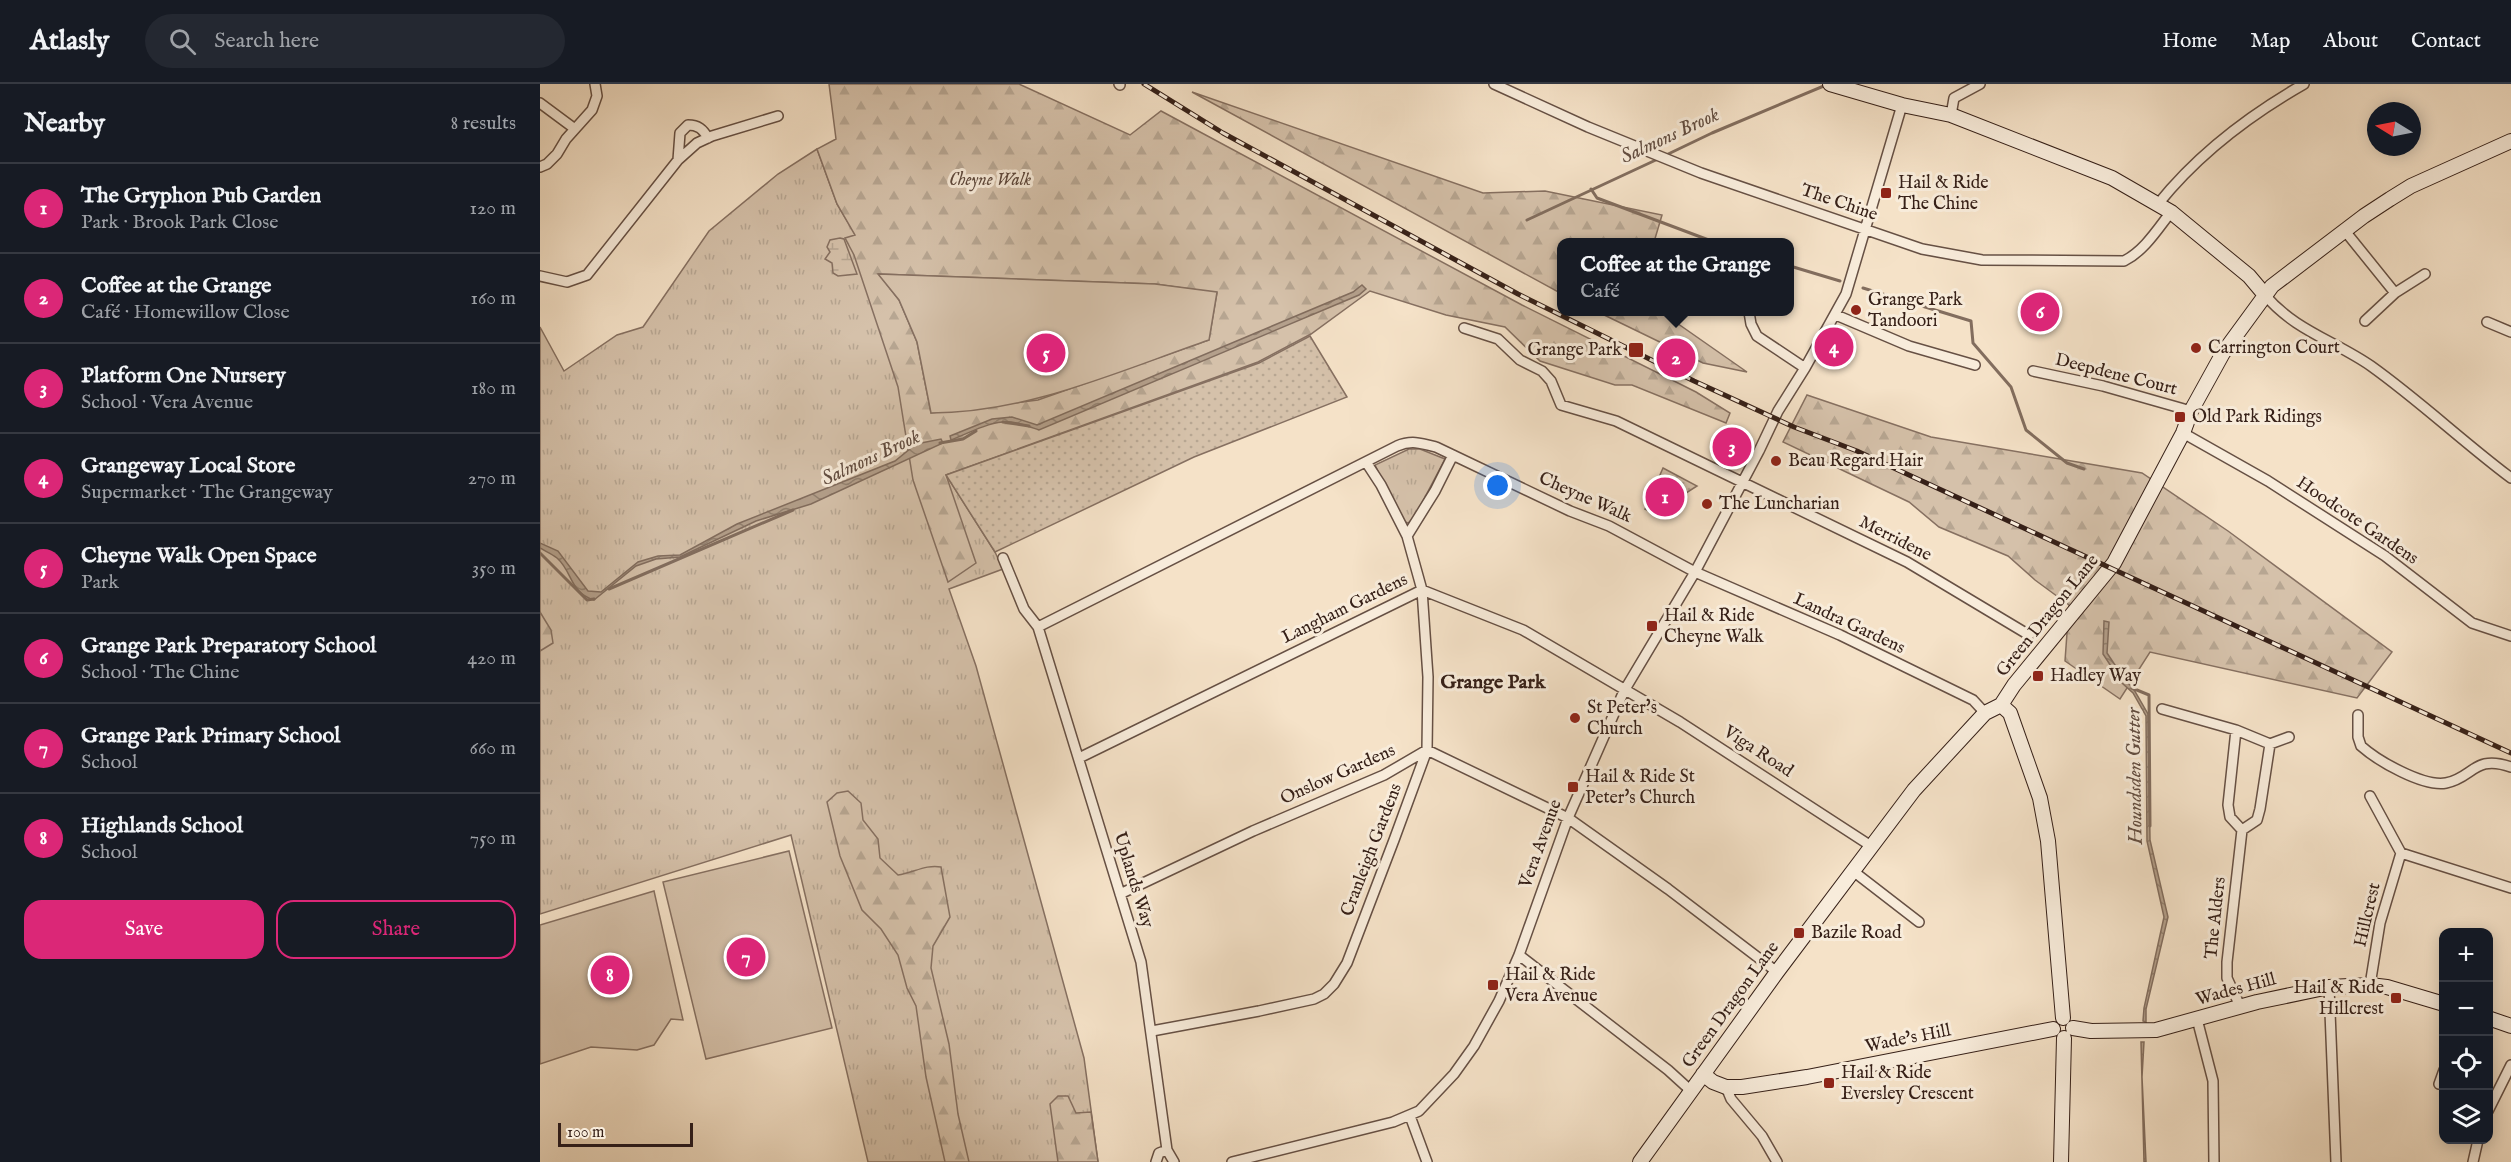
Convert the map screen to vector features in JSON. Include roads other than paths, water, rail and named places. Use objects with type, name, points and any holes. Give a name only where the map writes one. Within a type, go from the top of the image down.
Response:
[{"type":"street","points":[[540,166],[547,164],[557,154],[592,110],[597,96],[596,84]]},
{"type":"street","name":"The Chine","points":[[1494,84],[1653,154],[1922,249],[1982,260],[2115,262],[2133,256],[2171,212]]},
{"type":"street","points":[[1947,114],[1954,98],[1980,84]]},
{"type":"street","points":[[2158,204],[2193,164],[2223,137],[2304,84]]},
{"type":"street","points":[[1832,85],[1902,105],[1947,114],[2112,178],[2158,204],[2249,276],[2277,310],[2292,321],[2367,363],[2410,393],[2468,446],[2511,478]]},
{"type":"street","points":[[540,103],[575,129]]},
{"type":"street","name":"Vera Avenue","points":[[1232,1162],[1394,1122],[1410,1116],[1431,1101],[1474,1046],[1519,955],[1568,818],[1624,691],[1695,572],[1778,411],[1836,315],[1852,281],[1902,105]]},
{"type":"street","points":[[540,276],[567,282],[587,275],[678,159],[708,138],[778,116]]},
{"type":"street","points":[[678,159],[680,133],[687,125],[694,125],[703,130],[708,138]]},
{"type":"street","name":"Green Dragon Lane","points":[[1640,1162],[1690,1090],[1914,790],[1985,713],[2001,705],[2014,685],[2114,563],[2223,353],[2272,286],[2364,216],[2412,186],[2511,141]]},
{"type":"street","points":[[2345,231],[2395,293]]},
{"type":"street","points":[[2365,321],[2395,293],[2426,274]]},
{"type":"street","points":[[1836,315],[1909,346],[1975,365]]},
{"type":"street","points":[[1749,316],[1750,324],[1757,336],[1805,368]]},
{"type":"street","points":[[2487,322],[2511,332]]},
{"type":"street","name":"Merridene","points":[[1464,328],[1498,339],[1520,360],[1542,371],[1551,381],[1561,405],[1616,421],[1907,562],[2029,635]]},
{"type":"street","name":"Deepdene Court","points":[[2033,371],[2103,386],[2191,411]]},
{"type":"street","name":"Hoodcote Gardens","points":[[2183,433],[2268,481],[2385,556],[2472,623],[2511,636]]},
{"type":"street","name":"Cheyne Walk","points":[[1038,627],[1407,442],[1420,442],[1453,455],[1570,511],[1610,526],[1695,572]]},
{"type":"street","points":[[1407,536],[1453,455]]},
{"type":"street","name":"Cranleigh Gardens","points":[[1152,1031],[1314,999],[1324,994],[1334,984],[1347,963],[1427,750],[1428,677],[1422,590],[1407,536],[1381,485],[1366,462]]},
{"type":"street","name":"Uplands Way","points":[[1003,558],[1024,609],[1038,627],[1141,962],[1167,1150],[1174,1162]]},
{"type":"street","name":"Landra Gardens","points":[[1695,572],[1840,635],[1973,700],[1985,713]]},
{"type":"street","name":"Langham Gardens","points":[[1079,758],[1422,590],[1523,630],[1624,691]]},
{"type":"street","name":"Viga Road","points":[[1624,691],[1680,722],[1871,846]]},
{"type":"street","points":[[2001,705],[2010,713],[2040,798],[2048,841],[2067,1028],[2061,1162]]},
{"type":"street","points":[[2162,709],[2236,730],[2270,744],[2289,737]]},
{"type":"street","points":[[2358,715],[2358,737],[2361,746],[2421,781],[2448,783],[2476,766],[2492,763],[2511,767]]},
{"type":"street","points":[[2236,730],[2228,805],[2230,817],[2242,830],[2256,820],[2260,810],[2270,744]]},
{"type":"street","points":[[1427,750],[1568,818],[1668,889],[1777,972]]},
{"type":"street","name":"Onslow Gardens","points":[[1120,894],[1253,831],[1384,775],[1427,750]]},
{"type":"street","points":[[2370,796],[2401,854],[2511,888]]},
{"type":"street","name":"The Alders","points":[[2240,1006],[2227,978],[2242,830]]},
{"type":"street","name":"Hillcrest","points":[[2370,986],[2380,923],[2401,854]]},
{"type":"street","points":[[1853,871],[1919,922]]},
{"type":"street","points":[[1519,955],[1668,1070],[1690,1090]]},
{"type":"street","name":"Wades Hill","points":[[2067,1028],[2091,1031],[2156,1030],[2240,1006],[2329,987],[2370,986],[2403,991],[2439,1002]]},
{"type":"street","points":[[2329,987],[2336,1162]]},
{"type":"street","points":[[2197,1019],[2213,1081],[2214,1162]]},
{"type":"street","points":[[2493,1020],[2511,1026]]},
{"type":"street","name":"Wade's Hill","points":[[1703,1074],[1713,1082],[1742,1087],[1808,1077],[2053,1029],[2056,1035],[2067,1028]]},
{"type":"street","points":[[2493,1101],[2511,1065]]},
{"type":"street","points":[[1726,1086],[1731,1099],[1762,1136],[1777,1162]]},
{"type":"street","points":[[1410,1116],[1427,1162]]},
{"type":"street","points":[[2473,1162],[2477,1144]]},
{"type":"street","points":[[1156,1162],[1160,1153],[1167,1150]]},
{"type":"water","points":[[1362,285],[1366,289],[1359,295],[1039,430],[1018,423],[1003,422],[988,425],[951,440],[950,436],[992,419],[1012,417],[1037,425],[1353,292]]},
{"type":"water","points":[[941,439],[943,443],[811,504],[756,521],[680,557],[656,559],[636,566],[594,600],[580,592],[557,558],[540,548],[540,543],[558,551],[588,591],[601,592],[638,562],[658,556],[680,555],[737,524],[895,461],[916,444]]},
{"type":"water","points":[[2104,621],[2109,622],[2107,653],[2133,688],[2148,714],[2150,840],[2168,917],[2146,1009],[2146,1022],[2143,1021],[2144,1008],[2164,917],[2147,841],[2146,716],[2133,693],[2122,683],[2103,654]]},
{"type":"water","points":[[2141,1042],[2144,1042],[2142,1077],[2146,1162],[2144,1162]]},
{"type":"waterway","name":"Salmons Brook","points":[[1664,156],[1826,85]]},
{"type":"waterway","name":"Salmons Brook","points":[[1527,220],[1658,159]]},
{"type":"waterway","name":"Houndsden Gutter","points":[[1591,189],[1597,198],[1703,238]]},
{"type":"waterway","name":"Houndsden Gutter","points":[[1794,267],[1840,281]]},
{"type":"waterway","name":"Houndsden Gutter","points":[[1863,288],[1971,321],[1973,343],[2011,387],[2026,430],[2067,463],[2084,469]]},
{"type":"waterway","name":"Salmons Brook","points":[[1003,422],[1029,426]]},
{"type":"waterway","name":"Salmons Brook","points":[[940,443],[963,439],[976,431]]},
{"type":"waterway","name":"Salmons Brook","points":[[609,589],[793,510]]},
{"type":"waterway","name":"Salmons Brook","points":[[540,553],[587,600],[594,599]]},
{"type":"waterway","name":"Houndsden Gutter","points":[[2132,688],[2149,695],[2150,826]]},
{"type":"railway","points":[[1144,84],[1223,133],[1557,313]]},
{"type":"railway","points":[[1563,316],[1694,381],[1794,427],[1857,451],[2511,753]]},
{"type":"place","name":"Hail & Ride The Chine","points":[[1886,193]]},
{"type":"place","name":"Grange Park Tandoori","points":[[1856,310]]},
{"type":"place","name":"Grange Park Preparatory School","points":[[2040,312]]},
{"type":"place","name":"Grangeway Local Store","points":[[1834,347]]},
{"type":"place","name":"Carrington Court","points":[[2196,348]]},
{"type":"place","name":"Grange Park","points":[[1636,350]]},
{"type":"place","name":"Cheyne Walk Open Space","points":[[1046,353]]},
{"type":"place","name":"Coffee at the Grange","points":[[1676,358]]},
{"type":"place","name":"Old Park Ridings","points":[[2180,417]]},
{"type":"place","name":"Platform One Nursery","points":[[1732,447]]},
{"type":"place","name":"Beau Regard Hair","points":[[1776,461]]},
{"type":"place","name":"The Gryphon Pub Garden","points":[[1665,497]]},
{"type":"place","name":"The Luncharian","points":[[1707,504]]},
{"type":"place","name":"Hail & Ride Cheyne Walk","points":[[1652,626]]},
{"type":"place","name":"Hadley Way","points":[[2038,676]]},
{"type":"place","name":"St Peter's Church","points":[[1575,718]]},
{"type":"place","name":"Hail & Ride St Peter's Church","points":[[1573,787]]},
{"type":"place","name":"Bazile Road","points":[[1799,933]]},
{"type":"place","name":"Grange Park Primary School","points":[[746,957]]},
{"type":"place","name":"Highlands School","points":[[610,975]]},
{"type":"place","name":"Hail & Ride Vera Avenue","points":[[1493,985]]},
{"type":"place","name":"Hail & Ride Hillcrest","points":[[2396,998]]},
{"type":"place","name":"Hail & Ride Eversley Crescent","points":[[1829,1083]]},
{"type":"district","name":"Grange Park","points":[[1493,682]]}]
